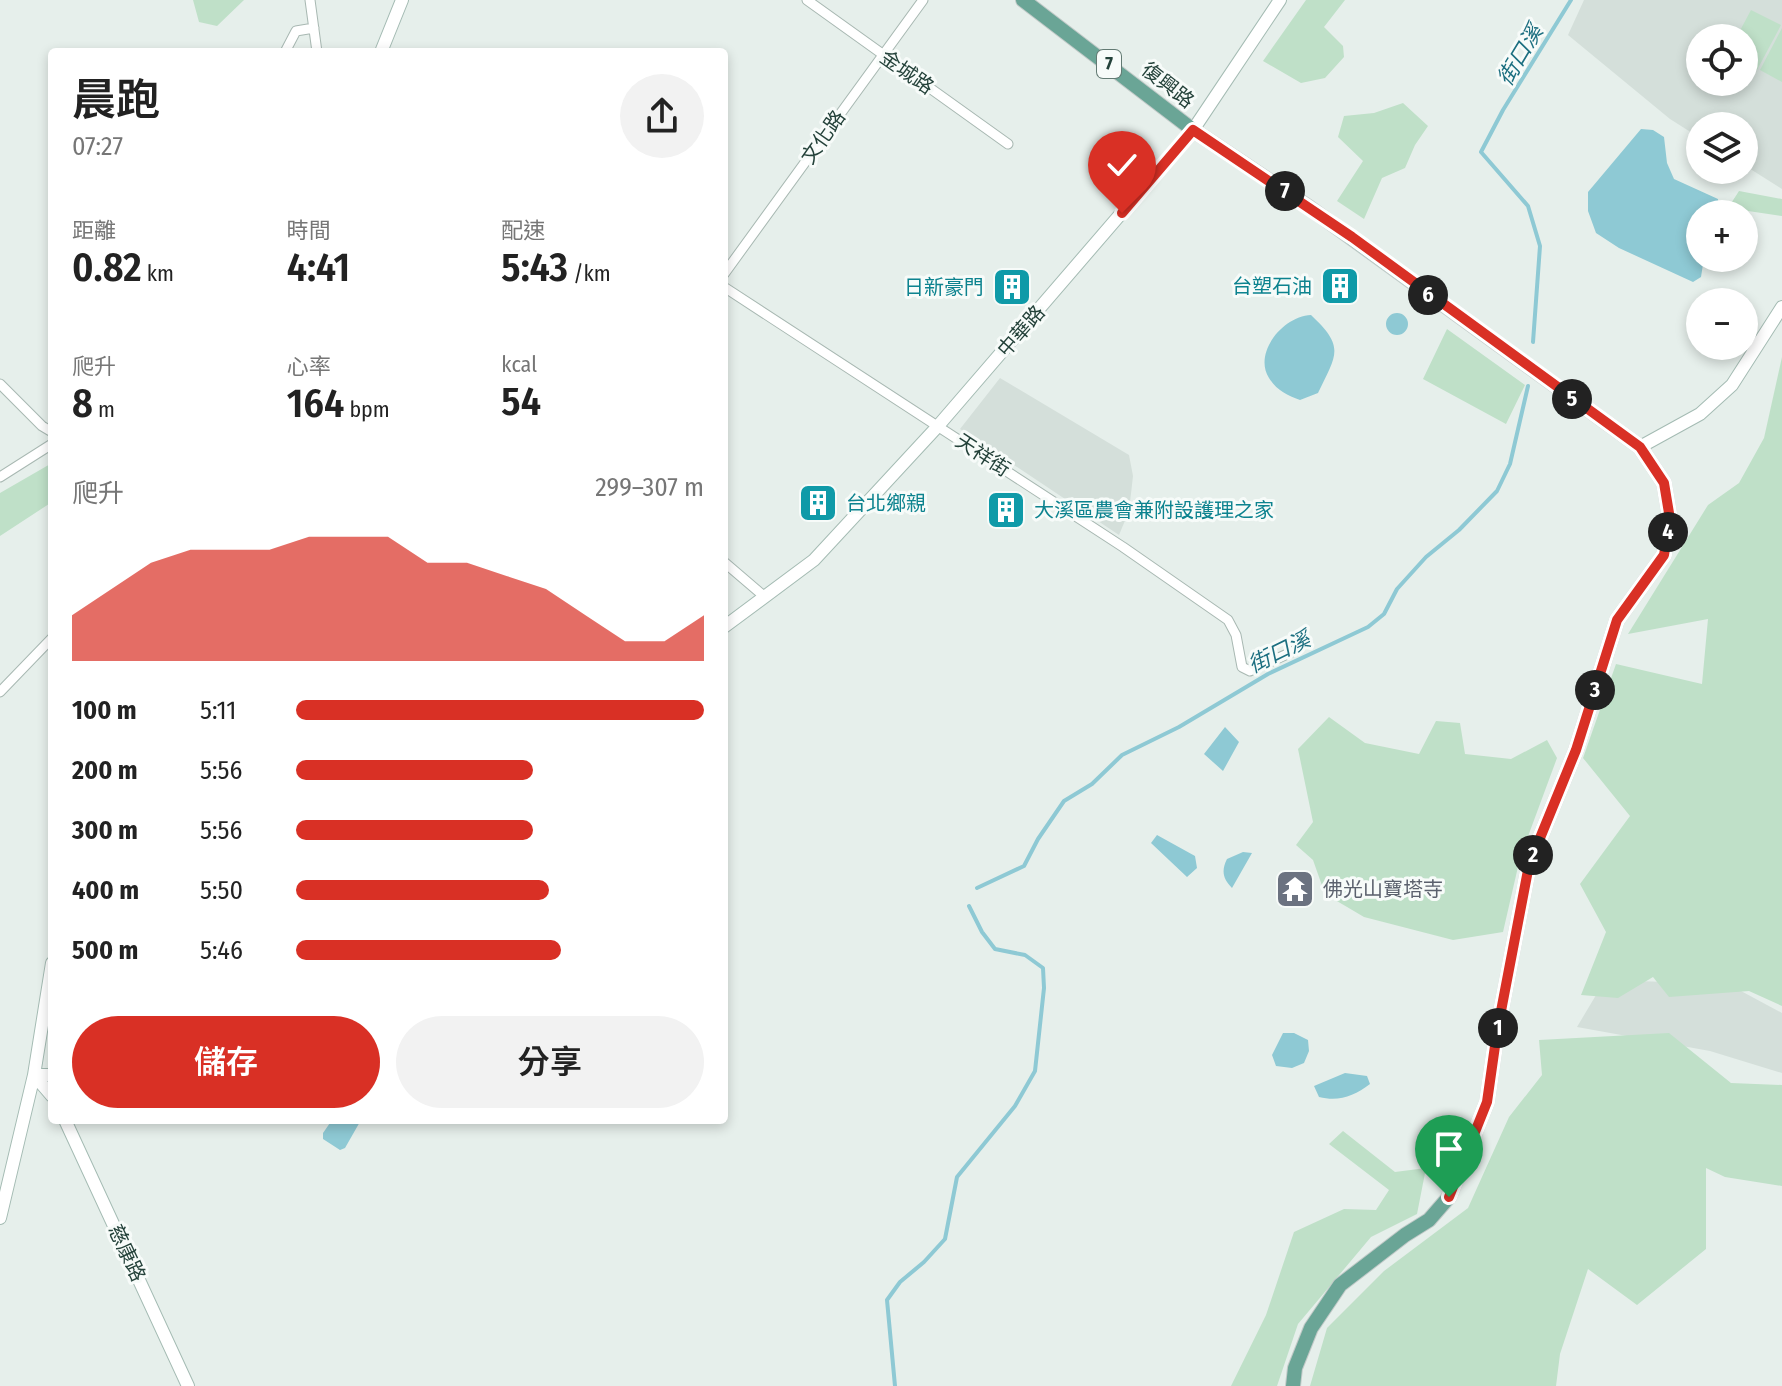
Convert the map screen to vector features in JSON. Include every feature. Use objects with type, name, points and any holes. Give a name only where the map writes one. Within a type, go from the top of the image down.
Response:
[{"type":"main road","name":"復興路","points":[[1023,0],[1193,130],[1352,237],[1640,447],[1664,483],[1670,519],[1664,555],[1617,620],[1576,750],[1529,865],[1487,1102],[1449,1197],[1429,1220],[1340,1285],[1311,1328],[1295,1368],[1293,1386]]},
{"type":"street","points":[[310,0],[316,48]]},
{"type":"street","points":[[383,48],[402,0]]},
{"type":"street","name":"金城路","points":[[807,0],[1008,144]]},
{"type":"street","name":"文化路","points":[[728,268],[923,0]]},
{"type":"street","name":"中華路","points":[[728,624],[814,560],[938,426],[1193,130],[1280,0]]},
{"type":"street","points":[[287,48],[296,31],[314,28]]},
{"type":"street","name":"天祥街","points":[[728,290],[1123,547],[1228,620],[1236,635],[1242,667],[1250,671],[1296,650]]},
{"type":"street","points":[[1640,447],[1700,414],[1732,385],[1782,307]]},
{"type":"street","points":[[0,384],[48,430]]},
{"type":"street","points":[[0,477],[48,447]]},
{"type":"street","points":[[728,565],[765,597]]},
{"type":"street","points":[[0,692],[48,642]]},
{"type":"street","points":[[0,1218],[34,1075],[48,988]]},
{"type":"street","points":[[34,1075],[48,1075]]},
{"type":"street","points":[[34,1075],[48,1091]]},
{"type":"street","name":"慈康路","points":[[67,1124],[188,1386]]},
{"type":"shaded area","points":[[1584,0],[1782,0],[1782,189],[1758,174],[1758,112],[1686,112],[1686,129],[1568,35]]},
{"type":"shaded area","points":[[1000,378],[1129,455],[1133,476],[1129,511],[1119,535],[960,429]]},
{"type":"shaded area","points":[[1605,980],[1728,984],[1782,1013],[1782,1073],[1710,1051],[1577,1027]]},
{"type":"green space","points":[[193,0],[244,0],[217,26],[199,22]]},
{"type":"green space","points":[[1306,0],[1345,0],[1324,27],[1343,46],[1344,57],[1325,78],[1301,83],[1263,61]]},
{"type":"green space","points":[[1751,10],[1781,25],[1758,68],[1758,24],[1744,24]]},
{"type":"green space","points":[[1782,28],[1782,82],[1760,70]]},
{"type":"green space","points":[[1403,103],[1428,126],[1405,168],[1382,178],[1364,219],[1337,201],[1363,161],[1338,137],[1344,116],[1374,113]]},
{"type":"green space","points":[[1739,191],[1782,199],[1782,216],[1758,212],[1758,200],[1733,200]]},
{"type":"green space","points":[[1447,329],[1525,385],[1506,424],[1423,379]]},
{"type":"green space","points":[[1782,357],[1782,1006],[1749,991],[1669,997],[1653,977],[1618,998],[1581,995],[1606,932],[1580,884],[1630,816],[1583,758],[1616,664],[1702,684],[1708,619],[1628,634],[1708,505],[1739,483],[1764,438]]},
{"type":"green space","points":[[48,465],[48,505],[0,536],[0,493]]},
{"type":"green space","points":[[1329,717],[1365,743],[1419,754],[1436,721],[1460,723],[1465,754],[1511,759],[1547,740],[1557,758],[1520,858],[1503,932],[1453,940],[1364,917],[1325,894],[1313,860],[1296,845],[1313,822],[1298,749]]},
{"type":"green space","points":[[1669,1033],[1731,1083],[1782,1085],[1782,1186],[1725,1177],[1706,1168],[1706,1249],[1637,1305],[1588,1269],[1560,1354],[1556,1386],[1310,1386],[1327,1328],[1384,1271],[1468,1208],[1509,1117],[1542,1075],[1539,1040]]},
{"type":"green space","points":[[1343,1131],[1395,1172],[1426,1168],[1417,1214],[1371,1237],[1298,1324],[1277,1386],[1231,1386],[1266,1315],[1294,1232],[1344,1209],[1376,1210],[1389,1190],[1329,1144]]},
{"type":"water","points":[[1641,129],[1653,130],[1664,137],[1667,163],[1674,179],[1718,199],[1686,200],[1686,272],[1702,272],[1701,277],[1693,282],[1619,248],[1596,233],[1588,211],[1588,192]]},
{"type":"water","points":[[1397,313],[1405,316],[1408,324],[1405,332],[1397,335],[1389,332],[1386,324],[1389,316]]},
{"type":"water","points":[[1311,315],[1333,343],[1333,360],[1318,393],[1300,400],[1283,392],[1272,382],[1265,368],[1265,358],[1268,347],[1281,329],[1300,317]]},
{"type":"water","points":[[1225,727],[1239,742],[1223,771],[1204,754]]},
{"type":"water","points":[[1157,835],[1195,856],[1197,868],[1187,877],[1151,843]]},
{"type":"water","points":[[1243,852],[1252,853],[1232,888],[1224,875],[1225,863]]},
{"type":"water","points":[[1283,1033],[1294,1033],[1308,1040],[1309,1051],[1304,1063],[1292,1068],[1276,1066],[1272,1055]]},
{"type":"water","points":[[1345,1073],[1367,1076],[1370,1084],[1346,1097],[1319,1097],[1314,1086]]},
{"type":"water","points":[[329,1124],[359,1124],[345,1148],[340,1150],[323,1139]]},
{"type":"waterway","name":"街口溪","points":[[1533,342],[1540,246],[1528,206],[1481,152],[1503,110],[1571,0]]},
{"type":"waterway","name":"街口溪","points":[[977,888],[1024,866],[1064,801],[1092,784],[1122,755],[1179,727],[1268,674],[1368,627],[1384,614],[1397,589],[1426,557],[1459,530],[1497,491],[1510,464],[1528,386]]},
{"type":"waterway","name":"街口溪","points":[[895,1386],[887,1300],[900,1282],[945,1239],[957,1177],[1015,1106],[1035,1071],[1044,988],[1043,968],[1025,955],[995,949],[969,906]]},
{"type":"place","name":"台塑石油","points":[[1340,286]]},
{"type":"place","name":"日新豪門","points":[[1012,287]]},
{"type":"place","name":"台北鄉親","points":[[818,503]]},
{"type":"place","name":"大溪區農會兼附設護理之家","points":[[1006,510]]},
{"type":"place","name":"佛光山寶塔寺","points":[[1295,889]]},
{"type":"route","points":[[1122,213],[1193,130],[1352,237],[1640,447],[1664,483],[1670,519],[1664,555],[1617,620],[1576,750],[1529,865],[1487,1102],[1449,1197]]}]
